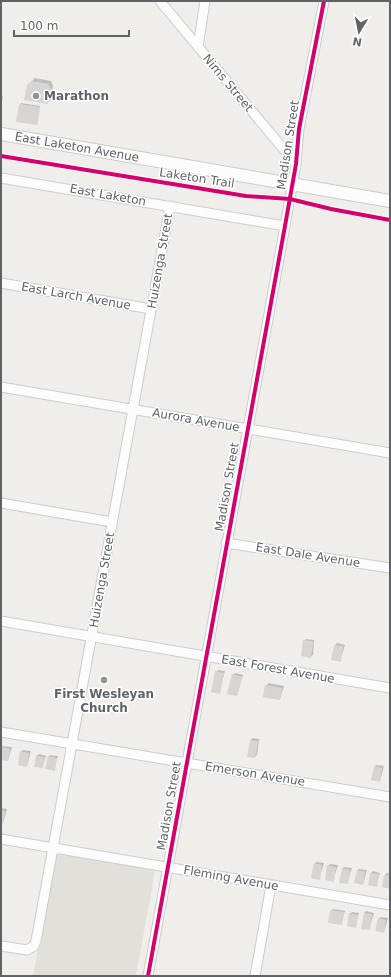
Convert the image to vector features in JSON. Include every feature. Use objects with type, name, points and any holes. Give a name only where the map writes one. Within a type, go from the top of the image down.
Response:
[{"type":"main road","name":"East Laketon Avenue","points":[[1,134],[390,201]]},
{"type":"street","name":"Nims Street","points":[[160,1],[296,164]]},
{"type":"street","points":[[198,47],[205,1]]},
{"type":"street","name":"Madison Street","points":[[148,976],[285,226],[296,164],[299,129],[324,1]]},
{"type":"street","name":"East Laketon","points":[[1,178],[285,226]]},
{"type":"street","name":"Huizenga Street","points":[[1,946],[27,950],[34,946],[36,941],[170,206]]},
{"type":"street","name":"East Larch Avenue","points":[[1,284],[151,309]]},
{"type":"street","name":"Aurora Avenue","points":[[1,387],[390,453]]},
{"type":"street","points":[[1,502],[112,522]]},
{"type":"street","name":"East Dale Avenue","points":[[226,543],[390,568]]},
{"type":"street","name":"East Forest Avenue","points":[[1,621],[390,688]]},
{"type":"street","name":"Emerson Avenue","points":[[1,732],[390,797]]},
{"type":"street","name":"Fleming Avenue","points":[[1,839],[390,905]]},
{"type":"street","points":[[255,976],[271,885]]},
{"type":"shaded area","points":[[56,853],[155,871],[136,976],[33,976]]},
{"type":"building","points":[[31,81],[48,84],[51,89],[48,104],[24,100],[27,85]]},
{"type":"building","points":[[19,104],[40,107],[37,125],[16,122]]},
{"type":"building","points":[[303,640],[313,641],[311,658],[301,656]]},
{"type":"building","points":[[334,645],[343,646],[341,662],[331,660]]},
{"type":"building","points":[[215,671],[224,673],[220,694],[211,692]]},
{"type":"building","points":[[232,674],[242,677],[237,696],[227,694]]},
{"type":"building","points":[[265,685],[282,688],[280,700],[263,697]]},
{"type":"building","points":[[250,740],[258,741],[255,758],[247,757]]},
{"type":"building","points":[[1,747],[10,749],[8,761],[1,760]]},
{"type":"building","points":[[20,751],[29,753],[27,767],[18,765]]},
{"type":"building","points":[[36,756],[45,757],[43,768],[34,767]]},
{"type":"building","points":[[48,756],[57,758],[55,771],[45,769]]},
{"type":"building","points":[[374,766],[382,768],[380,782],[371,780]]},
{"type":"building","points":[[1,810],[5,811],[3,824],[1,823]]},
{"type":"building","points":[[314,863],[322,865],[320,880],[311,878]]},
{"type":"building","points":[[327,865],[336,867],[334,882],[325,880]]},
{"type":"building","points":[[342,868],[350,870],[348,884],[339,883]]},
{"type":"building","points":[[357,870],[365,872],[363,885],[354,883]]},
{"type":"building","points":[[370,873],[379,874],[377,887],[368,885]]},
{"type":"building","points":[[384,875],[390,876],[390,889],[382,887]]},
{"type":"building","points":[[330,910],[344,912],[342,925],[328,923]]},
{"type":"building","points":[[349,913],[358,915],[356,928],[347,926]]},
{"type":"building","points":[[364,913],[372,914],[370,930],[361,929]]},
{"type":"building","points":[[378,918],[386,920],[384,933],[375,931]]},
{"type":"cycle path","points":[[148,976],[285,226],[296,164],[299,129],[324,1]]},
{"type":"cycle path","name":"Laketon Trail","points":[[1,156],[246,196],[290,199],[331,209],[390,220]]},
{"type":"place","name":"Marathon","points":[[36,96]]},
{"type":"place","name":"First Wesleyan Church","points":[[104,680]]}]
